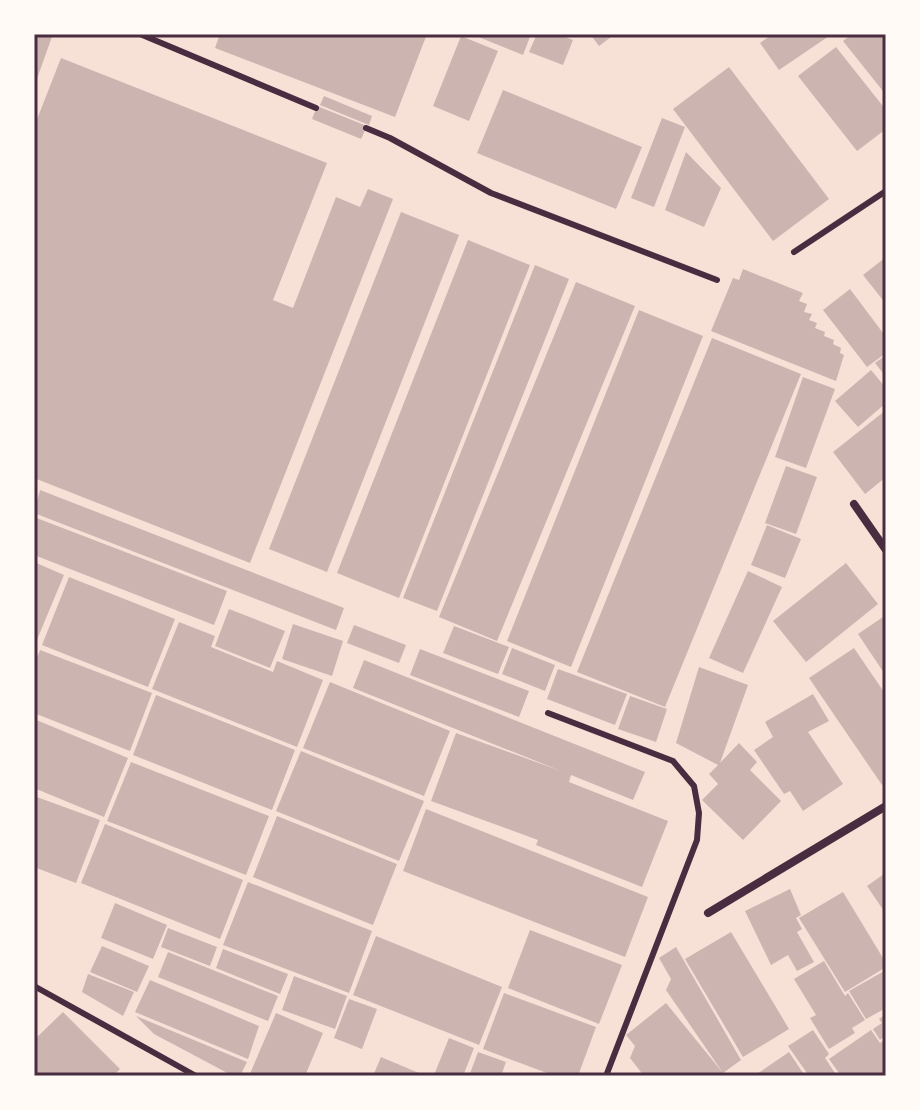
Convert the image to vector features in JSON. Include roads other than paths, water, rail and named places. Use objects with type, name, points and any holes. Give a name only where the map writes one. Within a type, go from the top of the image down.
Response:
[{"type":"street","points":[[854,504],[886,550]]},
{"type":"street","points":[[708,913],[886,806]]},
{"type":"lane","points":[[140,34],[316,108]]},
{"type":"lane","points":[[366,128],[491,193],[717,280]]},
{"type":"lane","points":[[794,252],[886,191]]},
{"type":"lane","points":[[548,713],[673,761],[694,786],[699,813],[697,840],[606,1076]]},
{"type":"lane","points":[[34,986],[196,1076]]}]
